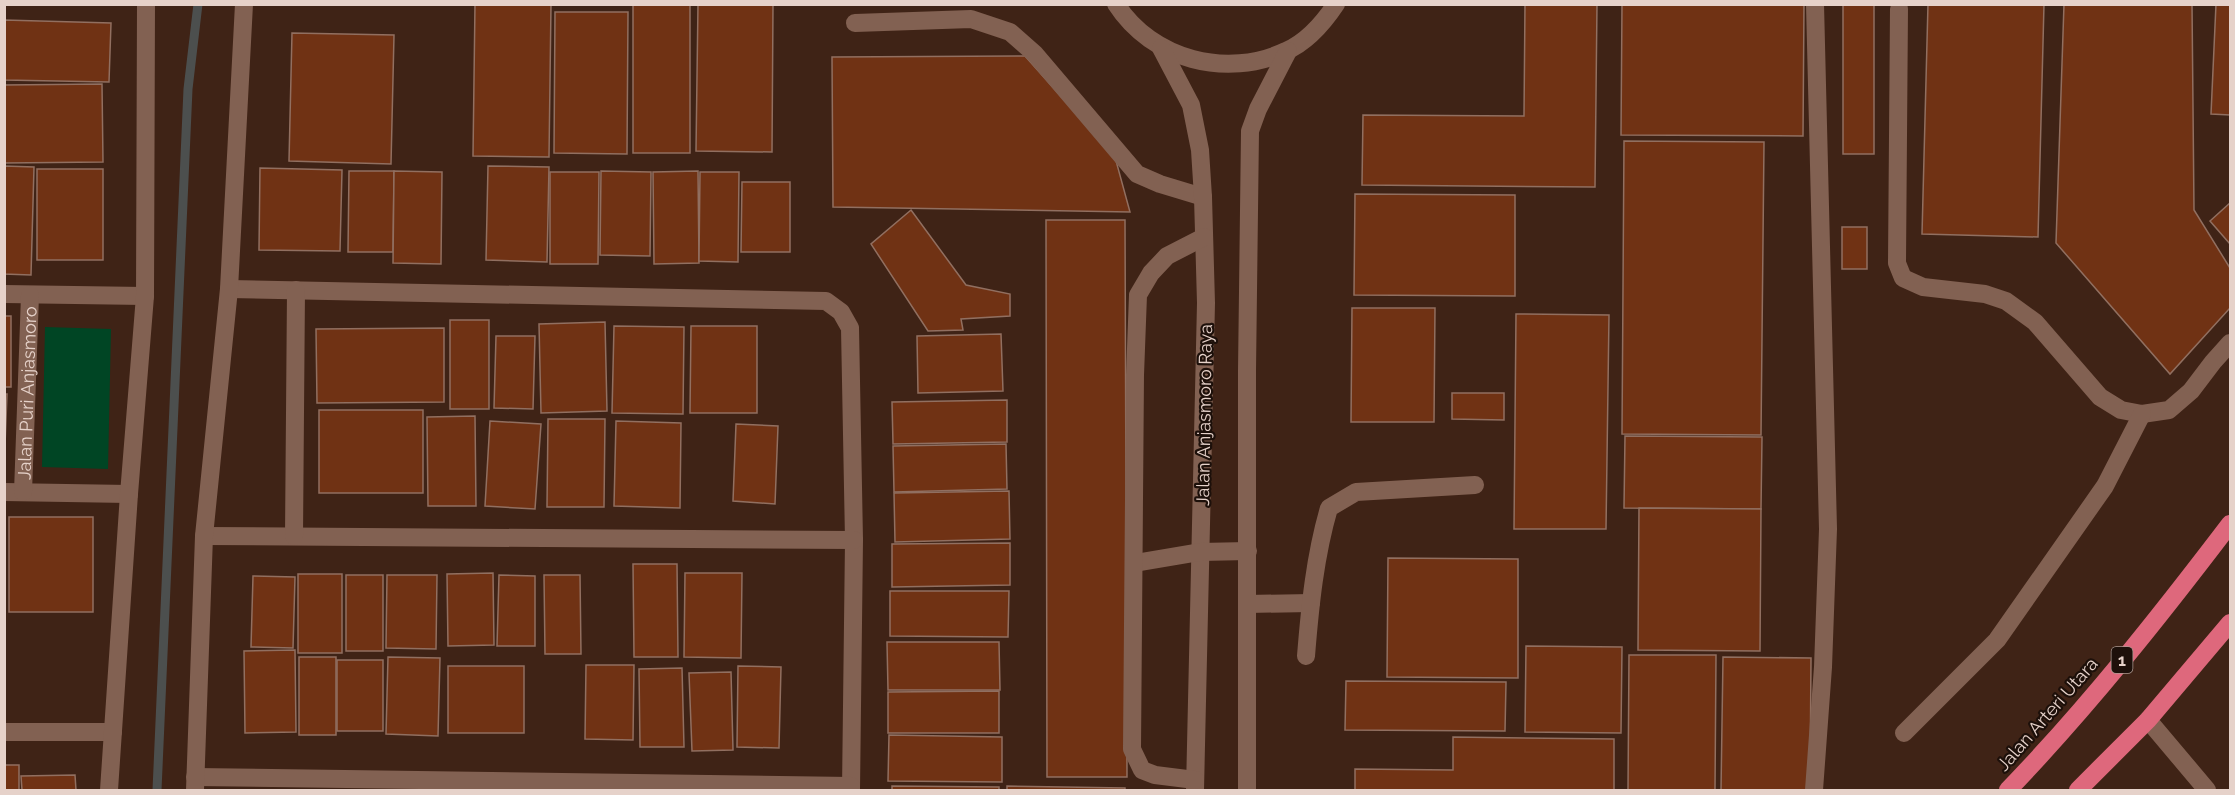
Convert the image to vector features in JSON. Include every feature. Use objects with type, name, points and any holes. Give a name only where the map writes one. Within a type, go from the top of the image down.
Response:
[{"type":"highway","name":"Jalan Arteri Utara","points":[[2008,790],[2040,757],[2169,605],[2230,524]]},
{"type":"highway","points":[[2078,790],[2148,720],[2230,623]]},
{"type":"street","points":[[110,790],[129,494],[145,296],[146,4]]},
{"type":"street","points":[[229,289],[826,301],[841,312],[850,328],[854,540],[851,788],[195,784],[204,536],[229,289],[244,4]]},
{"type":"street","points":[[1116,4],[1126,21],[1161,48],[1202,63],[1246,64],[1288,51],[1322,24],[1336,4]]},
{"type":"street","points":[[1815,4],[1828,529],[1823,667],[1815,790]]},
{"type":"street","points":[[1899,9],[1897,263],[1903,278],[1923,287],[1985,294],[2006,301],[2036,322],[2100,397],[2121,410],[2142,414],[2169,410],[2191,391],[2212,362],[2230,343]]},
{"type":"street","points":[[855,23],[971,19],[1010,32],[1035,54],[1137,174],[1160,184],[1203,197]]},
{"type":"street","name":"Jalan Anjasmoro Raya","points":[[1161,48],[1191,105],[1200,150],[1203,197],[1206,303],[1195,785]]},
{"type":"street","points":[[1247,790],[1247,371],[1250,131],[1288,51]]},
{"type":"street","points":[[1195,785],[1142,770],[1132,749],[1135,375],[1138,295],[1151,273],[1167,256],[1204,237]]},
{"type":"street","points":[[294,536],[296,290]]},
{"type":"street","name":"Jalan Puri Anjasmoro","points":[[4,294],[145,296]]},
{"type":"street","name":"Jalan Puri Anjasmoro","points":[[23,492],[30,295]]},
{"type":"street","points":[[1904,733],[1997,640],[2105,486],[2142,414]]},
{"type":"street","points":[[1306,656],[1320,538],[1329,508],[1356,492],[1475,485]]},
{"type":"street","name":"Jalan Puri Anjasmoro","points":[[4,492],[129,494]]},
{"type":"street","points":[[204,536],[854,540]]},
{"type":"street","points":[[1135,563],[1200,552],[1248,551]]},
{"type":"street","points":[[1247,604],[1311,603]]},
{"type":"street","points":[[2148,720],[2207,790]]},
{"type":"street","points":[[4,732],[113,732]]},
{"type":"green space","points":[[45,327],[111,329],[108,469],[42,467]]},
{"type":"building","points":[[475,4],[551,4],[549,157],[473,156]]},
{"type":"building","points":[[633,4],[690,4],[690,153],[633,153]]},
{"type":"building","points":[[698,4],[773,4],[772,152],[696,151]]},
{"type":"building","points":[[1525,4],[1597,4],[1595,187],[1362,185],[1363,115],[1524,116]]},
{"type":"building","points":[[1622,4],[1804,4],[1803,136],[1621,135]]},
{"type":"building","points":[[1843,4],[1874,4],[1874,154],[1843,154]]},
{"type":"building","points":[[1928,4],[2044,4],[2038,237],[1922,234]]},
{"type":"building","points":[[2064,4],[2192,4],[2194,210],[2230,268],[2230,308],[2170,374],[2056,243]]},
{"type":"building","points":[[2216,4],[2230,4],[2230,115],[2211,114]]},
{"type":"building","points":[[555,12],[628,12],[627,154],[554,153]]},
{"type":"building","points":[[4,20],[111,23],[109,82],[4,80]]},
{"type":"building","points":[[292,33],[394,35],[391,164],[289,161]]},
{"type":"building","points":[[1025,56],[1115,157],[1130,212],[833,207],[832,57]]},
{"type":"building","points":[[102,84],[103,162],[4,163],[4,85]]},
{"type":"building","points":[[1624,141],[1764,142],[1761,435],[1622,434]]},
{"type":"building","points":[[4,166],[34,167],[31,275],[4,274]]},
{"type":"building","points":[[488,166],[549,167],[547,262],[486,260]]},
{"type":"building","points":[[260,168],[342,170],[340,251],[259,250]]},
{"type":"building","points":[[37,169],[103,169],[103,260],[37,260]]},
{"type":"building","points":[[349,171],[394,171],[393,252],[348,252]]},
{"type":"building","points":[[394,171],[442,172],[441,264],[393,263]]},
{"type":"building","points":[[601,171],[651,172],[650,256],[600,255]]},
{"type":"building","points":[[698,171],[699,263],[654,264],[653,172]]},
{"type":"building","points":[[550,172],[599,172],[598,264],[550,264]]},
{"type":"building","points":[[700,172],[739,172],[738,262],[699,261]]},
{"type":"building","points":[[742,182],[790,182],[790,252],[741,252]]},
{"type":"building","points":[[1355,194],[1515,195],[1515,296],[1354,295]]},
{"type":"building","points":[[2230,203],[2230,244],[2210,221]]},
{"type":"building","points":[[911,210],[966,285],[1010,294],[1010,316],[961,319],[963,330],[928,331],[871,244]]},
{"type":"building","points":[[1046,220],[1125,220],[1127,777],[1047,777]]},
{"type":"building","points":[[1842,227],[1867,227],[1867,269],[1842,269]]},
{"type":"building","points":[[1352,308],[1435,308],[1434,422],[1351,422]]},
{"type":"building","points":[[1516,314],[1609,315],[1606,529],[1514,529]]},
{"type":"building","points":[[4,316],[11,316],[11,387],[4,387]]},
{"type":"building","points":[[450,320],[489,320],[489,409],[450,409]]},
{"type":"building","points":[[605,322],[607,411],[541,413],[539,324]]},
{"type":"building","points":[[614,326],[684,327],[683,414],[612,413]]},
{"type":"building","points":[[691,326],[757,326],[757,413],[690,413]]},
{"type":"building","points":[[444,328],[444,402],[317,403],[316,329]]},
{"type":"building","points":[[1001,334],[1003,391],[918,393],[917,336]]},
{"type":"building","points":[[496,336],[535,336],[533,409],[494,408]]},
{"type":"building","points":[[1452,393],[1504,393],[1504,420],[1452,419]]},
{"type":"building","points":[[4,394],[7,394],[4,471]]},
{"type":"building","points":[[1007,400],[1007,442],[893,444],[892,402]]},
{"type":"building","points":[[319,410],[423,410],[423,493],[319,493]]},
{"type":"building","points":[[475,416],[476,506],[428,506],[427,417]]},
{"type":"building","points":[[548,419],[605,419],[604,507],[547,507]]},
{"type":"building","points":[[490,421],[541,424],[535,509],[485,506]]},
{"type":"building","points":[[616,421],[681,423],[680,508],[614,506]]},
{"type":"building","points":[[736,424],[778,426],[775,504],[733,501]]},
{"type":"building","points":[[1625,436],[1762,437],[1761,509],[1624,508]]},
{"type":"building","points":[[1006,444],[1007,489],[894,492],[893,446]]},
{"type":"building","points":[[1009,491],[1010,539],[895,542],[894,493]]},
{"type":"building","points":[[1639,508],[1761,509],[1760,651],[1638,650]]},
{"type":"building","points":[[9,517],[93,517],[93,612],[9,612]]},
{"type":"building","points":[[1010,543],[1010,585],[892,587],[892,544]]},
{"type":"building","points":[[1388,558],[1518,559],[1518,678],[1387,677]]},
{"type":"building","points":[[633,564],[677,564],[678,657],[634,657]]},
{"type":"building","points":[[493,573],[494,645],[448,646],[447,574]]},
{"type":"building","points":[[685,573],[742,573],[741,658],[684,657]]},
{"type":"building","points":[[298,574],[342,574],[342,653],[298,653]]},
{"type":"building","points":[[346,575],[383,575],[383,651],[346,651]]},
{"type":"building","points":[[387,575],[437,575],[436,649],[386,648]]},
{"type":"building","points":[[499,575],[535,576],[535,646],[497,646]]},
{"type":"building","points":[[544,575],[580,575],[581,654],[545,654]]},
{"type":"building","points":[[253,576],[295,577],[293,648],[251,647]]},
{"type":"building","points":[[890,591],[1009,591],[1008,637],[890,636]]},
{"type":"building","points":[[887,642],[999,642],[1000,690],[888,690]]},
{"type":"building","points":[[1526,646],[1622,647],[1621,733],[1525,732]]},
{"type":"building","points":[[295,650],[296,732],[245,733],[244,651]]},
{"type":"building","points":[[1629,655],[1716,655],[1715,790],[1628,790]]},
{"type":"building","points":[[299,657],[336,657],[336,735],[299,735]]},
{"type":"building","points":[[388,657],[440,658],[438,736],[386,734]]},
{"type":"building","points":[[1723,657],[1811,658],[1810,790],[1721,790]]},
{"type":"building","points":[[337,660],[383,660],[383,731],[337,731]]},
{"type":"building","points":[[586,665],[634,665],[633,740],[585,739]]},
{"type":"building","points":[[448,666],[524,666],[524,733],[448,733]]},
{"type":"building","points":[[738,666],[781,667],[779,748],[737,747]]},
{"type":"building","points":[[682,668],[684,747],[640,747],[639,669]]},
{"type":"building","points":[[731,672],[733,750],[692,751],[689,673]]},
{"type":"building","points":[[1346,681],[1506,682],[1505,731],[1345,730]]},
{"type":"building","points":[[999,691],[999,733],[888,733],[888,692]]},
{"type":"building","points":[[889,735],[1002,737],[1002,782],[888,781]]},
{"type":"building","points":[[1453,737],[1614,739],[1614,790],[1355,790],[1355,769],[1453,770]]},
{"type":"building","points":[[4,765],[19,765],[19,790],[4,790]]},
{"type":"building","points":[[75,775],[76,790],[22,790],[21,776]]},
{"type":"building","points":[[892,786],[999,787],[999,790],[892,790]]},
{"type":"building","points":[[1007,786],[1125,788],[1125,790],[1007,790]]},
{"type":"waterway","points":[[157,790],[188,89],[198,4]]}]
